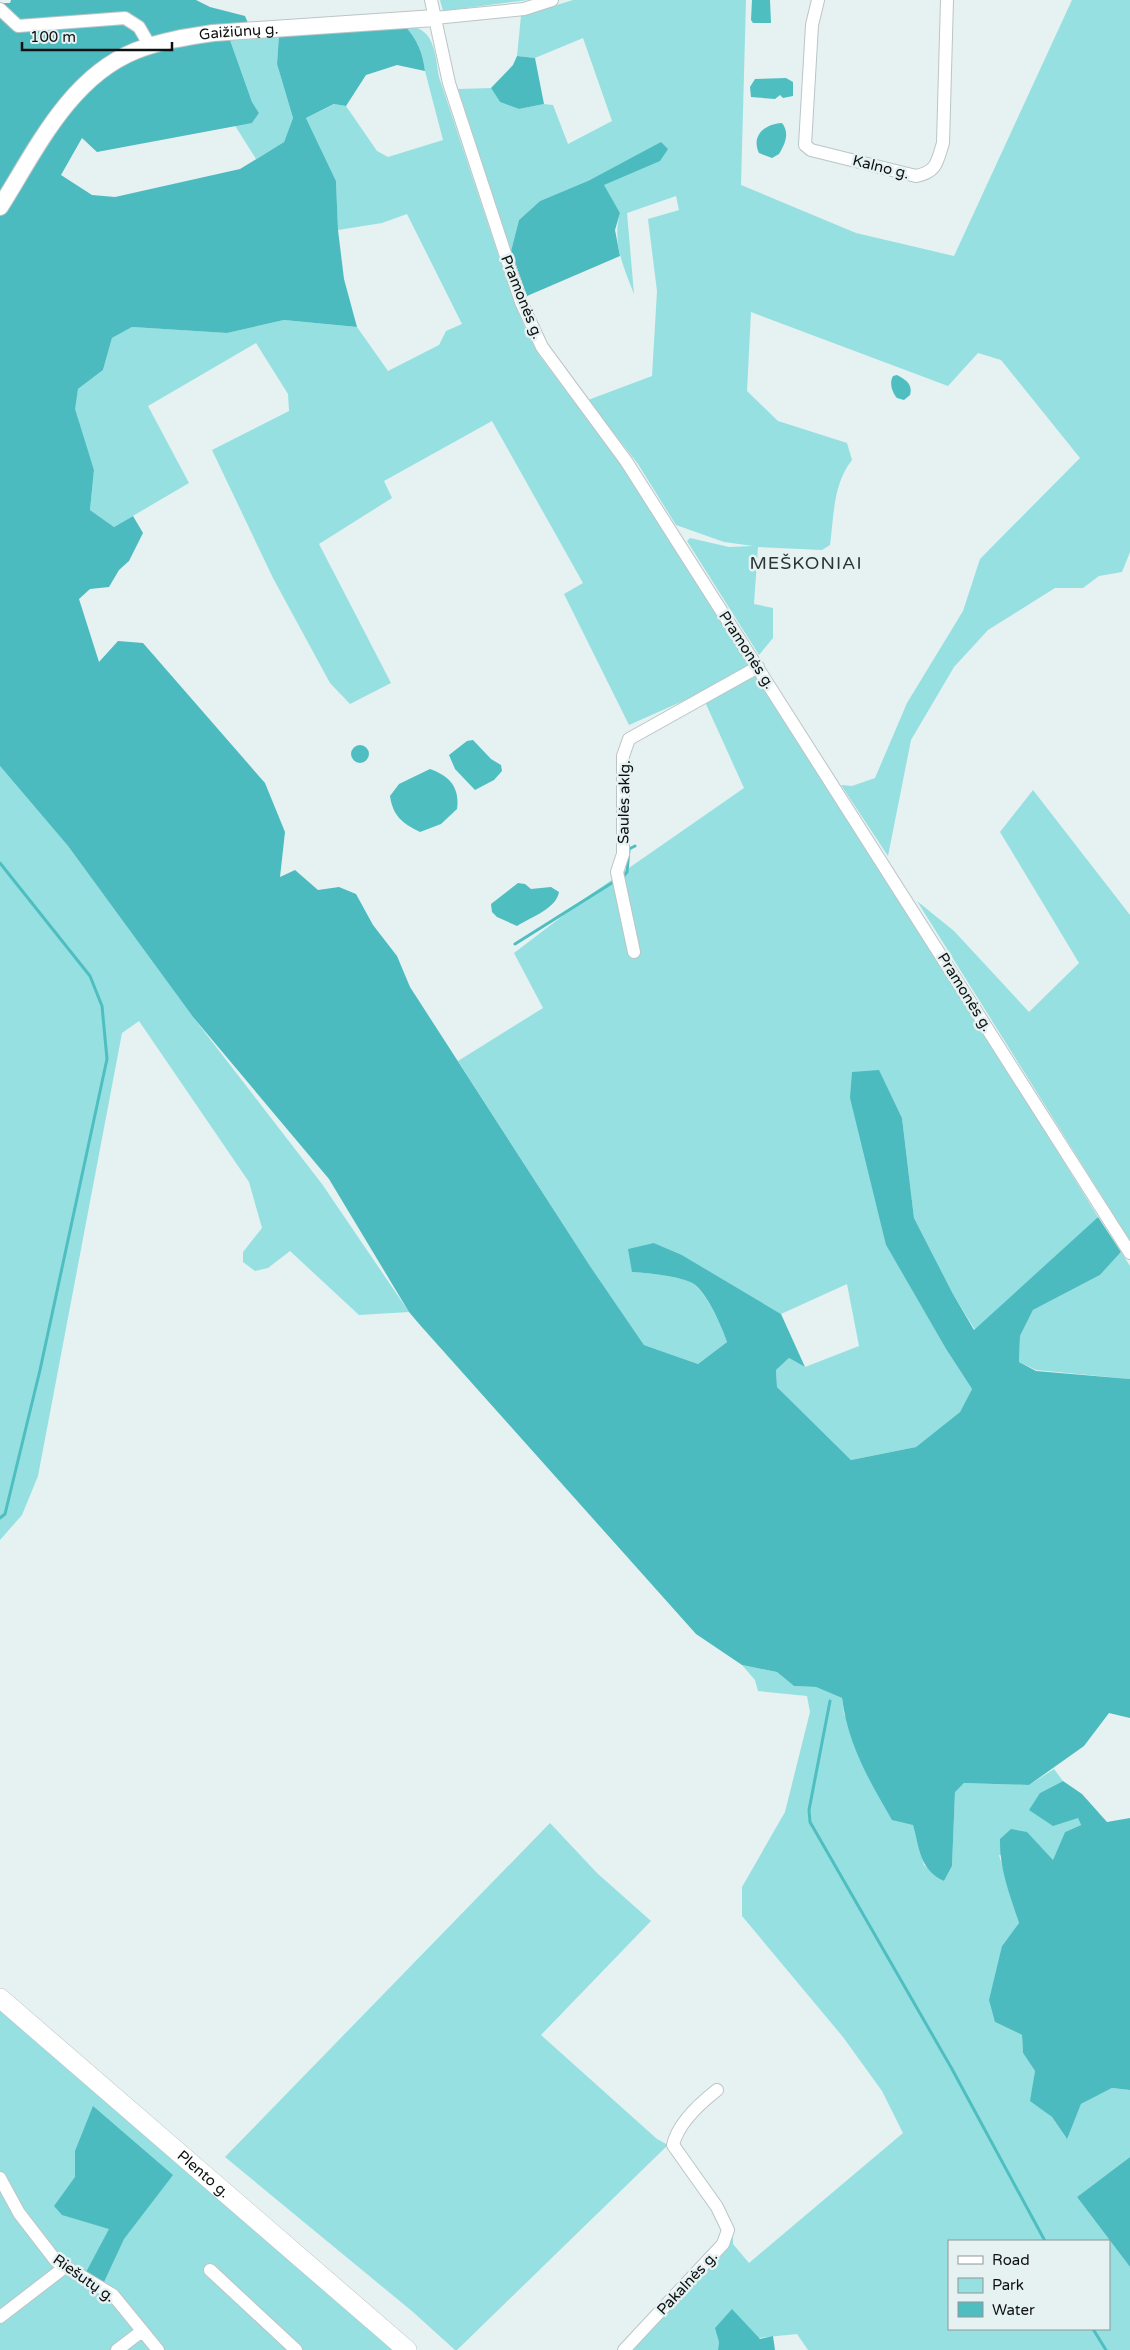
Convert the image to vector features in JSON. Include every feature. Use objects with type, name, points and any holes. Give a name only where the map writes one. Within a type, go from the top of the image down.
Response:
[{"type":"highway","name":"Plento g.","points":[[0,1998],[407,2350]]},
{"type":"main road","name":"Gaižiūnų g.","points":[[0,207],[67,104],[82,87],[107,67],[133,52],[183,37],[213,33],[435,18]]},
{"type":"street","name":"Pramonės g.","points":[[431,0],[449,83],[521,302],[542,347],[626,461],[1130,1253]]},
{"type":"street","points":[[435,18],[524,9],[552,0]]},
{"type":"street","name":"Kalno g.","points":[[818,0],[812,25],[805,146],[811,150],[916,176],[928,174],[936,164],[943,143],[947,0]]},
{"type":"street","points":[[0,9],[18,26],[124,18],[139,27],[146,36],[150,46]]},
{"type":"street","name":"Saulės aklg.","points":[[634,952],[617,872],[623,854],[623,756],[629,739],[758,667]]},
{"type":"street","name":"Pakalnės g.","points":[[624,2350],[676,2296],[725,2240],[728,2230],[717,2207],[673,2145],[676,2132],[702,2101],[717,2090]]},
{"type":"street","name":"Riešutų g.","points":[[0,2178],[4,2195],[56,2261],[113,2295],[158,2350]]},
{"type":"street","points":[[0,2317],[65,2267]]},
{"type":"street","points":[[210,2270],[296,2350]]},
{"type":"street","points":[[118,2350],[142,2331]]},
{"type":"green space","points":[[440,0],[528,0],[443,11]]},
{"type":"green space","points":[[573,0],[746,0],[741,185],[856,233],[954,256],[1072,0],[1130,0],[1130,552],[1122,572],[1099,576],[1083,588],[1055,588],[988,630],[954,667],[911,740],[888,856],[841,785],[852,786],[875,778],[907,703],[963,611],[980,559],[1080,458],[1001,360],[978,353],[948,386],[751,312],[747,391],[778,421],[847,443],[852,460],[841,479],[838,490],[830,545],[822,550],[758,547],[754,604],[773,608],[773,638],[759,655],[687,541],[690,538],[729,547],[753,546],[724,542],[676,525],[638,464],[588,400],[652,376],[657,291],[648,219],[679,210],[676,196],[627,213],[634,294],[618,244],[617,234],[620,213],[603,185],[590,180],[540,201],[519,220],[511,251],[458,89],[491,88],[500,102],[519,109],[544,104],[553,105],[568,144],[612,121],[583,38],[535,58],[517,56],[521,16]]},
{"type":"green space","points":[[405,26],[415,27],[422,31],[432,43],[439,77],[514,302],[539,355],[620,463],[654,514],[928,943],[1098,1217],[975,1330],[953,1294],[914,1218],[902,1118],[879,1071],[886,1245],[946,1349],[972,1389],[960,1412],[916,1447],[851,1460],[777,1387],[776,1370],[789,1358],[805,1367],[859,1346],[847,1284],[781,1314],[682,1255],[654,1243],[632,1272],[673,1277],[694,1284],[709,1303],[727,1342],[698,1364],[644,1345],[590,1266],[458,1061],[543,1008],[514,953],[590,895],[744,788],[701,693],[629,725],[564,594],[583,583],[492,421],[384,481],[392,498],[319,544],[391,683],[350,704],[330,683],[273,578],[212,450],[289,411],[288,394],[256,343],[148,406],[189,483],[114,527],[90,510],[94,470],[74,409],[78,389],[103,370],[112,338],[132,327],[227,333],[284,320],[357,327],[388,371],[439,345],[446,331],[462,324],[407,214],[382,223],[338,230],[336,181],[306,118],[335,104],[346,106],[377,151],[388,157],[443,140],[421,52],[413,36]]},
{"type":"green space","points":[[279,35],[277,64],[293,118],[284,142],[256,159],[234,124],[252,123],[259,113],[252,102],[230,40]]},
{"type":"green space","points":[[0,766],[68,846],[193,1017],[322,1184],[409,1312],[359,1315],[290,1251],[268,1268],[255,1271],[243,1262],[243,1252],[262,1228],[249,1182],[139,1021],[122,1033],[38,1476],[22,1515],[0,1540]]},
{"type":"green space","points":[[1033,790],[1130,915],[1130,1241],[917,901],[954,931],[1029,1012],[1079,963],[1000,832]]},
{"type":"green space","points":[[1121,1252],[1130,1266],[1130,1379],[1036,1370],[1019,1362],[1020,1336],[1033,1310],[1100,1275]]},
{"type":"green space","points":[[742,1665],[777,1672],[794,1686],[816,1687],[842,1698],[844,1714],[913,1824],[924,1865],[944,1881],[952,1866],[955,1791],[964,1783],[1029,1785],[1054,1769],[1063,1781],[1040,1793],[1078,1818],[1081,1825],[1065,1832],[1053,1861],[999,1855],[1019,1923],[1002,1946],[995,2022],[1022,2035],[1023,2053],[1035,2071],[1031,2101],[1052,2117],[1066,2138],[1081,2104],[1112,2088],[1130,2090],[1130,2157],[1077,2197],[1110,2240],[948,2240],[948,2330],[1110,2330],[1110,2241],[1130,2267],[1130,2350],[808,2350],[797,2334],[719,2342],[718,2350],[623,2350],[728,2230],[733,2236],[733,2244],[749,2263],[903,2133],[882,2091],[843,2037],[742,1916],[742,1887],[785,1812],[810,1712],[807,1696],[758,1691],[755,1680]]},
{"type":"green space","points":[[550,1823],[597,1873],[651,1921],[541,2035],[657,2139],[668,2145],[455,2350],[413,2312],[225,2157]]},
{"type":"green space","points":[[0,2009],[393,2350],[0,2350]]},
{"type":"shaded area","points":[[11,0],[196,0],[210,7],[245,16],[248,23],[216,40],[230,40],[252,102],[259,113],[252,123],[97,152],[82,138],[61,175],[92,195],[115,197],[240,169],[284,142],[293,118],[277,64],[279,35],[405,26],[419,47],[425,71],[397,65],[366,75],[346,106],[334,104],[306,118],[336,181],[338,230],[344,279],[357,327],[284,320],[227,333],[132,327],[112,338],[103,370],[78,389],[75,409],[94,470],[90,510],[114,527],[133,516],[143,533],[129,561],[119,570],[109,587],[90,589],[79,599],[99,662],[118,641],[143,643],[265,783],[285,832],[280,877],[295,870],[318,890],[339,887],[356,894],[373,925],[397,956],[410,987],[590,1266],[644,1345],[698,1364],[727,1342],[709,1302],[694,1284],[673,1277],[632,1272],[628,1249],[654,1243],[682,1255],[781,1314],[805,1367],[789,1358],[776,1370],[777,1387],[851,1460],[916,1447],[960,1412],[972,1389],[946,1349],[886,1245],[850,1098],[852,1072],[879,1070],[902,1118],[914,1218],[953,1294],[974,1330],[1098,1217],[1121,1252],[1100,1275],[1033,1310],[1020,1336],[1019,1362],[1036,1371],[1130,1379],[1130,1718],[1109,1713],[1084,1746],[1029,1785],[964,1783],[955,1792],[952,1866],[944,1881],[930,1871],[925,1864],[919,1850],[913,1825],[892,1820],[875,1791],[854,1747],[842,1698],[816,1687],[794,1686],[777,1672],[742,1665],[696,1634],[420,1325],[409,1312],[329,1179],[193,1017],[68,846],[0,766],[0,3],[10,3]]},
{"type":"shaded area","points":[[517,56],[535,58],[544,104],[519,109],[500,102],[491,88],[513,65]]},
{"type":"shaded area","points":[[661,142],[668,149],[660,161],[604,185],[620,213],[615,230],[620,256],[527,296],[511,251],[519,220],[540,201],[590,180]]},
{"type":"shaded area","points":[[1063,1781],[1082,1794],[1107,1822],[1130,1818],[1130,2090],[1112,2088],[1081,2104],[1067,2139],[1052,2117],[1030,2101],[1035,2071],[1023,2053],[1022,2035],[995,2022],[989,2000],[1002,1946],[1019,1923],[1003,1871],[1000,1839],[1011,1829],[1027,1832],[1053,1860],[1065,1832],[1081,1825],[1078,1818],[1053,1826],[1029,1810],[1040,1793]]},
{"type":"shaded area","points":[[93,2106],[173,2175],[124,2239],[104,2282],[85,2274],[109,2229],[62,2215],[54,2206],[75,2177],[75,2151]]},
{"type":"shaded area","points":[[1130,2157],[1130,2267],[1110,2240],[1077,2197]]},
{"type":"shaded area","points":[[732,2309],[760,2339],[773,2336],[775,2350],[718,2350],[719,2342],[715,2328]]},
{"type":"water","points":[[752,0],[770,0],[771,23],[753,23],[751,20]]},
{"type":"water","points":[[786,78],[793,82],[793,96],[783,98],[780,95],[775,99],[751,97],[750,87],[755,79]]},
{"type":"water","points":[[782,123],[786,135],[779,154],[772,158],[759,153],[757,141],[761,132],[765,128]]},
{"type":"water","points":[[897,375],[910,385],[910,395],[904,400],[897,398],[892,387],[893,376]]},
{"type":"water","points":[[473,740],[491,759],[501,765],[502,771],[494,780],[475,790],[455,769],[449,755],[467,741]]},
{"type":"water","points":[[360,745],[366,748],[369,754],[366,760],[360,763],[354,760],[351,754],[354,748]]},
{"type":"water","points":[[430,769],[443,775],[452,784],[457,795],[457,809],[441,824],[420,832],[399,818],[393,809],[390,796],[399,784]]},
{"type":"water","points":[[518,883],[525,884],[531,889],[551,887],[559,892],[557,898],[548,908],[517,926],[497,917],[492,912],[491,904]]},
{"type":"waterway","points":[[623,877],[627,872],[629,849],[635,846]]},
{"type":"waterway","points":[[0,863],[90,976],[102,1006],[107,1059],[40,1370],[5,1514],[0,1518]]},
{"type":"waterway","points":[[515,944],[615,881]]},
{"type":"waterway","points":[[830,1701],[809,1810],[810,1822],[952,2069],[1044,2240]]},
{"type":"waterway","points":[[1094,2330],[1106,2350]]},
{"type":"district","name":"MEŠKONIAI","points":[[806,563]]}]
